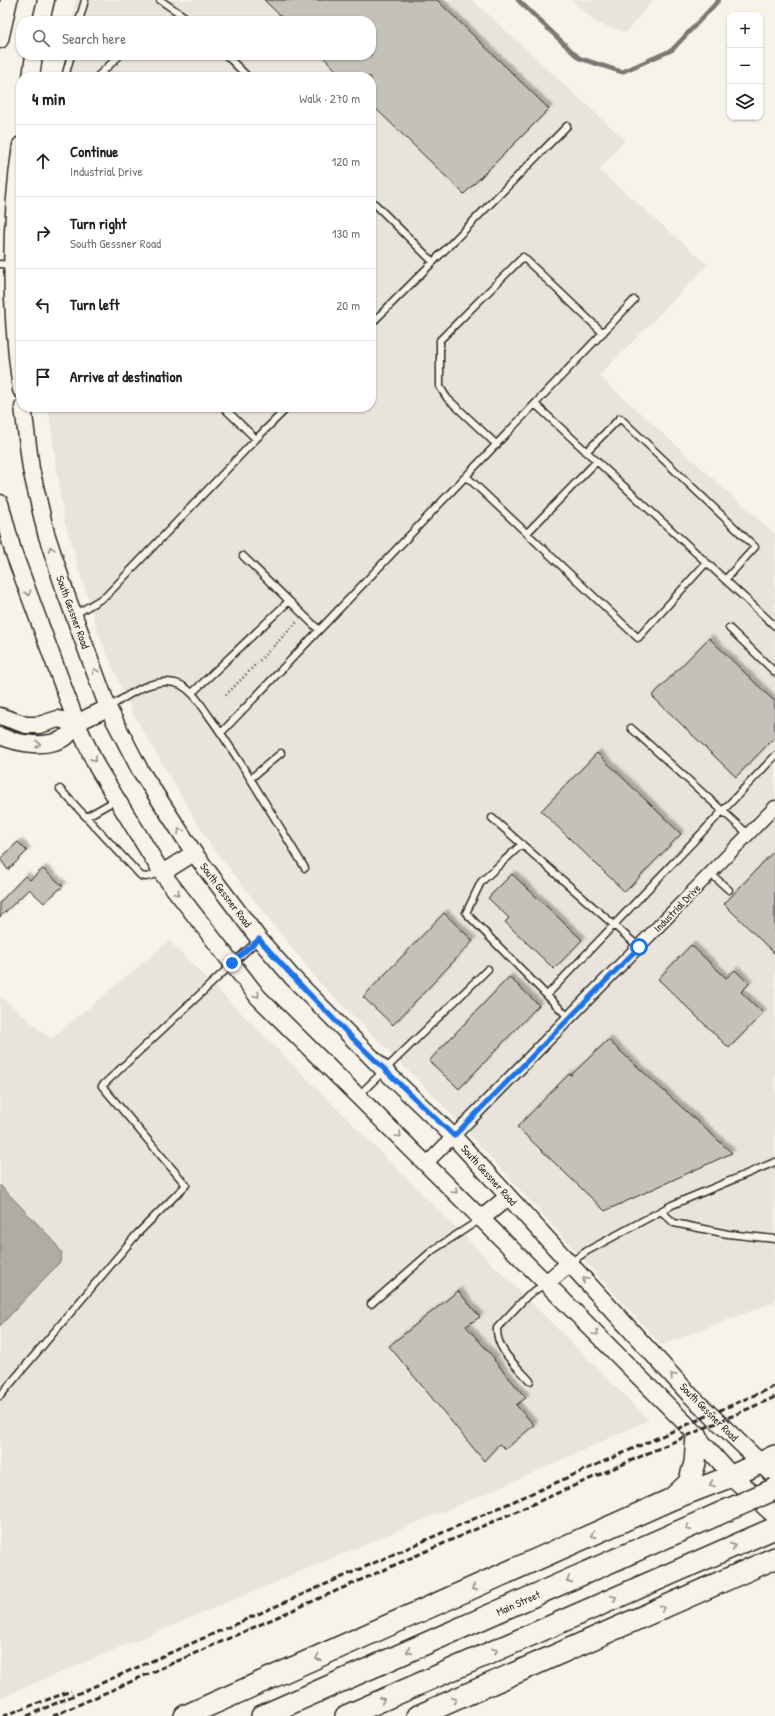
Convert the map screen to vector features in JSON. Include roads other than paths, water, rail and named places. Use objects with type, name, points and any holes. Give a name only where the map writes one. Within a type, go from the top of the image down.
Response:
[{"type":"highway","points":[[672,1499],[689,1484],[695,1463],[697,1436]]},
{"type":"highway","points":[[185,1716],[672,1499],[732,1476],[768,1459]]},
{"type":"highway","name":"Main Street","points":[[262,1716],[775,1489]]},
{"type":"highway","points":[[346,1716],[775,1528]]},
{"type":"highway","points":[[418,1716],[775,1558]]},
{"type":"main road","points":[[0,40],[9,0]]},
{"type":"main road","points":[[42,16],[46,0]]},
{"type":"main road","points":[[32,72],[33,60]]},
{"type":"main road","points":[[16,177],[14,190],[11,266],[16,344]]},
{"type":"main road","name":"South Gessner Road","points":[[24,412],[31,469],[46,533],[108,708],[140,770],[194,853],[259,939],[292,977],[385,1071],[454,1136],[508,1197],[690,1394],[768,1459],[775,1476]]},
{"type":"main road","points":[[0,502],[13,551],[77,724],[98,767],[162,873],[258,997],[482,1218],[697,1436],[732,1476],[775,1515]]},
{"type":"main road","points":[[77,724],[58,719],[39,725],[26,725],[4,718],[0,737],[17,742],[44,744],[67,736],[77,724],[108,708]]},
{"type":"main road","points":[[162,873],[194,853]]},
{"type":"main road","points":[[482,1218],[508,1197]]},
{"type":"main road","points":[[546,1283],[570,1263]]},
{"type":"street","name":"Industrial Drive","points":[[427,1163],[775,807]]},
{"type":"lane","points":[[80,16],[85,0]]},
{"type":"lane","points":[[160,0],[184,16]]},
{"type":"lane","points":[[66,72],[70,60]]},
{"type":"lane","points":[[102,72],[115,60]]},
{"type":"lane","points":[[231,60],[243,72]]},
{"type":"lane","points":[[376,319],[567,126]]},
{"type":"lane","points":[[376,205],[433,262]]},
{"type":"lane","points":[[497,444],[447,398],[440,387],[440,340],[523,257],[603,333]]},
{"type":"lane","points":[[221,733],[634,300]]},
{"type":"lane","points":[[536,404],[775,626]]},
{"type":"lane","points":[[228,412],[256,439]]},
{"type":"lane","points":[[74,615],[106,596],[283,412]]},
{"type":"lane","points":[[586,452],[620,418],[755,548],[725,580]]},
{"type":"lane","points":[[527,533],[597,461]]},
{"type":"lane","points":[[466,476],[638,638],[706,563]]},
{"type":"lane","points":[[243,556],[319,630]]},
{"type":"lane","points":[[192,693],[288,600]]},
{"type":"lane","points":[[729,628],[775,672]]},
{"type":"lane","points":[[108,708],[131,692],[150,684],[165,682],[180,685],[192,693],[221,733],[305,868]]},
{"type":"lane","points":[[631,728],[748,834]]},
{"type":"lane","points":[[250,779],[281,753]]},
{"type":"lane","points":[[548,996],[775,756]]},
{"type":"lane","points":[[60,789],[141,876],[146,877],[162,873]]},
{"type":"lane","points":[[86,817],[117,799]]},
{"type":"lane","points":[[492,818],[639,947]]},
{"type":"lane","points":[[522,844],[481,882],[466,913],[569,1018]]},
{"type":"lane","points":[[710,873],[729,890]]},
{"type":"lane","points":[[0,1396],[137,1234],[186,1185],[102,1086],[259,939]]},
{"type":"lane","points":[[358,1096],[488,969]]},
{"type":"lane","points":[[570,1263],[587,1251],[661,1211],[775,1162]]},
{"type":"lane","points":[[661,1211],[674,1223],[728,1234],[775,1239]]},
{"type":"lane","points":[[371,1304],[433,1250],[482,1218]]},
{"type":"lane","points":[[530,1380],[501,1348],[496,1338],[497,1328],[528,1295],[546,1283]]},
{"type":"waterway","points":[[518,0],[579,58],[622,72],[672,50],[719,0]]},
{"type":"railway","points":[[27,1716],[775,1386]]},
{"type":"railway","points":[[53,1716],[775,1397]]},
{"type":"railway","points":[[3,1716],[71,1691]]}]
